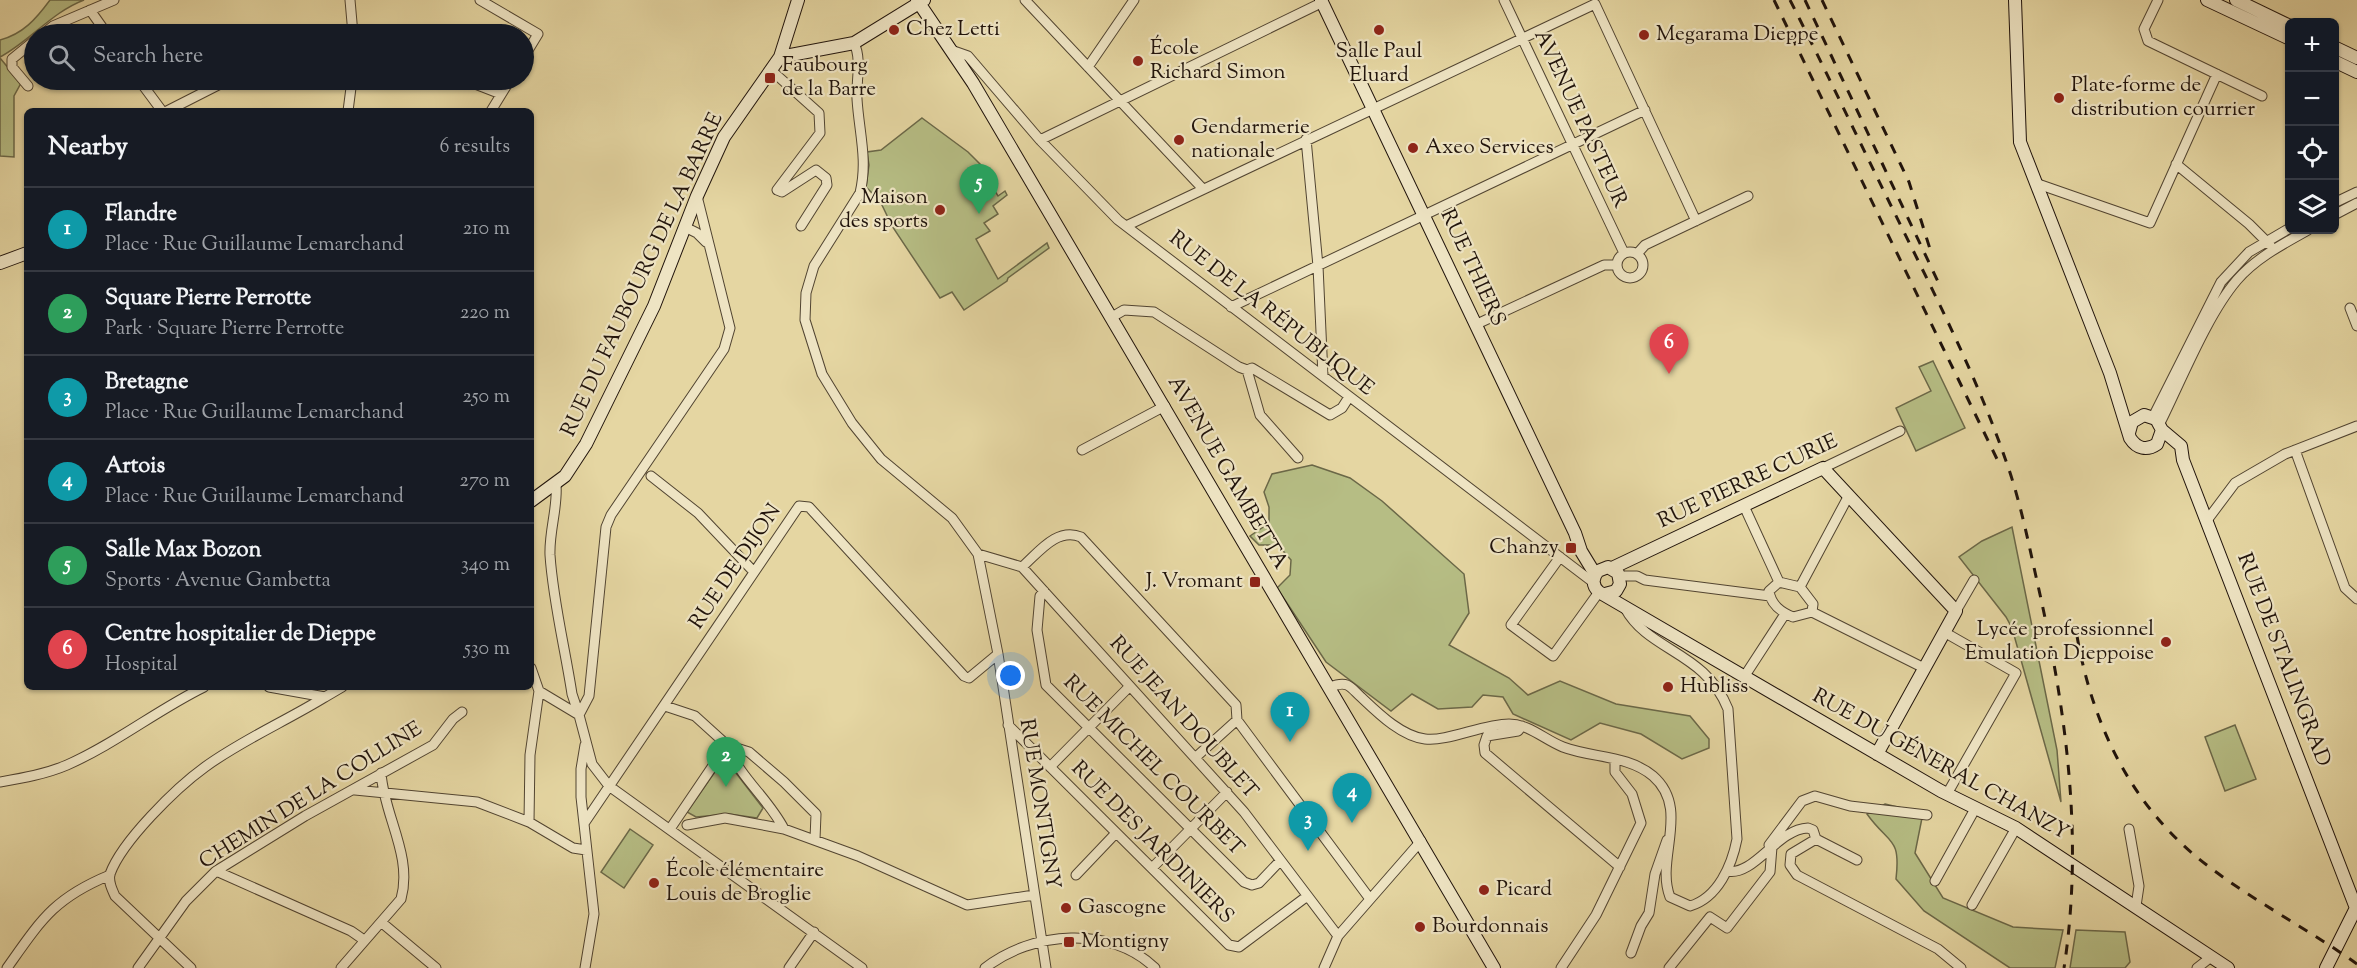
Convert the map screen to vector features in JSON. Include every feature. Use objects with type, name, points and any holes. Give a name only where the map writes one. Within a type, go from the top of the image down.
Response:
[{"type":"main road","name":"RUE DU FAUBOURG DE LA BARRE","points":[[534,499],[556,485],[572,467],[598,420],[654,306],[697,196],[724,137],[780,57],[798,0]]},
{"type":"main road","points":[[2014,0],[2018,130],[2120,402],[2129,433],[2137,446],[2148,448],[2155,445],[2161,439],[2159,423],[2139,416],[2120,402]]},
{"type":"main road","points":[[2207,0],[2285,37]]},
{"type":"main road","points":[[2236,0],[2285,24]]},
{"type":"main road","points":[[780,57],[854,43],[918,1]]},
{"type":"main road","name":"AVENUE GAMBETTA","points":[[918,1],[951,50],[979,80],[1112,317],[1494,968]]},
{"type":"main road","name":"RUE THIERS","points":[[1326,1],[1332,19],[1575,533],[1581,551],[1606,580]]},
{"type":"main road","points":[[2339,49],[2357,58]]},
{"type":"main road","points":[[2339,63],[2357,72]]},
{"type":"main road","points":[[0,263],[24,254]]},
{"type":"main road","points":[[2129,433],[2132,422],[2139,416]]},
{"type":"main road","name":"RUE DE STALINGRAD","points":[[2159,423],[2181,446],[2183,460],[2208,519],[2356,907]]},
{"type":"main road","points":[[2155,445],[2174,450],[2183,460]]},
{"type":"main road","points":[[1823,468],[1956,611],[1877,754]]},
{"type":"main road","name":"RUE PIERRE CURIE","points":[[1606,580],[1744,506],[1823,468]]},
{"type":"main road","points":[[1606,580],[1625,608]]},
{"type":"main road","name":"RUE DU GÉNERAL CHANZY","points":[[1625,608],[1947,794],[2016,828],[2228,968]]},
{"type":"main road","points":[[2326,968],[2356,907]]},
{"type":"street","points":[[58,24],[114,0]]},
{"type":"street","points":[[350,0],[352,24]]},
{"type":"street","points":[[480,0],[521,24]]},
{"type":"street","points":[[1025,0],[1203,189]]},
{"type":"street","points":[[1088,67],[1134,0]]},
{"type":"street","name":"AVENUE PASTEUR","points":[[1504,0],[1623,253]]},
{"type":"street","points":[[2158,0],[2144,29],[2148,41],[2262,96]]},
{"type":"street","points":[[1040,140],[1326,1]]},
{"type":"street","points":[[1126,226],[1595,4],[1696,221]]},
{"type":"street","points":[[90,10],[100,24]]},
{"type":"street","name":"RUE MONTIGNY","points":[[854,43],[857,51],[857,99],[865,164],[863,180],[860,193],[814,266],[806,293],[804,320],[822,374],[852,423],[881,459],[952,518],[978,554],[998,654],[1046,968]]},
{"type":"street","points":[[24,49],[12,59],[12,67],[24,81]]},
{"type":"street","points":[[771,70],[814,108],[821,122],[820,133],[777,190],[782,192],[816,170],[826,178],[827,185],[801,226]]},
{"type":"street","points":[[2038,184],[2150,223],[2217,74]]},
{"type":"street","name":"RUE DE LA RÉPUBLIQUE","points":[[979,80],[1126,226],[1560,557],[1606,580]]},
{"type":"street","points":[[146,90],[160,108]]},
{"type":"street","points":[[173,108],[208,90]]},
{"type":"street","points":[[348,108],[351,90]]},
{"type":"street","points":[[491,90],[501,94]]},
{"type":"street","points":[[493,108],[504,90]]},
{"type":"street","points":[[1231,307],[1645,110]]},
{"type":"street","points":[[1306,140],[1318,266],[1323,376]]},
{"type":"street","points":[[2176,164],[2215,194],[2270,246]]},
{"type":"street","points":[[2339,201],[2357,192]]},
{"type":"street","points":[[579,715],[589,696],[606,527],[642,469],[708,375],[730,338],[730,328],[707,244],[697,196]]},
{"type":"street","points":[[1637,254],[1645,245],[1748,196]]},
{"type":"street","points":[[2339,212],[2357,203]]},
{"type":"street","points":[[685,227],[697,233],[707,244]]},
{"type":"street","points":[[2159,423],[2221,302],[2237,280],[2285,232]]},
{"type":"street","points":[[2270,246],[2298,234]]},
{"type":"street","points":[[1617,266],[1623,253],[1637,254]]},
{"type":"street","points":[[1617,266],[1624,276],[1637,275],[1643,264],[1637,254]]},
{"type":"street","points":[[1477,324],[1604,265],[1617,266]]},
{"type":"street","points":[[2350,308],[2357,326]]},
{"type":"street","points":[[1112,317],[1125,310],[1154,312],[1247,370],[1260,415],[1298,458]]},
{"type":"street","points":[[1247,370],[1252,368],[1330,415],[1342,408],[1349,397]]},
{"type":"street","points":[[1082,450],[1164,406]]},
{"type":"street","points":[[2208,519],[2235,483],[2295,450],[2357,426]]},
{"type":"street","name":"RUE PIERRE CURIE","points":[[1823,468],[1900,431]]},
{"type":"street","points":[[2295,450],[2344,588],[2357,599]]},
{"type":"street","points":[[651,476],[699,513],[754,572]]},
{"type":"street","points":[[556,485],[557,495],[550,523],[550,556],[572,694],[592,764],[609,786],[862,968]]},
{"type":"street","points":[[1800,587],[1848,497]]},
{"type":"street","name":"RUE DE DIJON","points":[[585,822],[665,706],[795,509],[804,505],[964,676],[969,678],[974,675],[998,654]]},
{"type":"street","points":[[1744,506],[1779,582]]},
{"type":"street","points":[[978,554],[1022,567],[1059,535],[1070,532],[1081,537],[1236,705],[1237,720],[1370,899]]},
{"type":"street","points":[[1560,557],[1511,625],[1553,656],[1606,580],[1637,576],[1645,580],[1770,596],[1785,614],[1801,617],[1812,612]]},
{"type":"street","name":"RUE JEAN DOUBLET","points":[[1022,567],[1227,792],[1338,936]]},
{"type":"street","points":[[1956,611],[1974,580]]},
{"type":"street","points":[[1770,596],[1772,586],[1779,582],[1800,587],[1813,604],[1812,612]]},
{"type":"street","name":"RUE MICHEL COURBET","points":[[1044,591],[1040,596],[1037,630],[1046,685],[1244,882],[1252,885],[1258,882],[1280,861]]},
{"type":"street","points":[[1330,687],[1335,684],[1347,685],[1391,723],[1424,740],[1443,739],[1492,726],[1522,726],[1564,748],[1628,762],[1653,776],[1669,801],[1673,827],[1666,887],[1670,897],[1690,906],[1701,903],[1727,871],[1737,839],[1728,709],[1722,695],[1697,665],[1632,622],[1625,608]]},
{"type":"street","points":[[1812,612],[1924,668]]},
{"type":"street","points":[[1744,677],[1785,614]]},
{"type":"street","points":[[1944,632],[2016,673],[1947,794]]},
{"type":"street","points":[[529,822],[530,755],[539,691],[534,677]]},
{"type":"street","points":[[1050,767],[1129,687]]},
{"type":"street","points":[[0,782],[41,774],[66,766],[98,750],[156,712],[198,690]]},
{"type":"street","points":[[286,690],[325,697]]},
{"type":"street","points":[[191,968],[115,896],[110,884],[110,875],[130,841],[161,806],[204,767],[337,690]]},
{"type":"street","points":[[539,691],[579,715]]},
{"type":"street","points":[[665,706],[695,716],[727,745],[748,752],[784,782],[816,814],[815,838]]},
{"type":"street","name":"CHEMIN DE LA COLLINE","points":[[138,968],[186,901],[216,871],[305,816],[433,745],[453,719],[462,712]]},
{"type":"street","points":[[1196,757],[1237,720]]},
{"type":"street","name":"RUE DES JARDINIERS","points":[[1008,725],[1234,947],[1239,947],[1306,897]]},
{"type":"street","points":[[1522,726],[1518,731],[1494,733],[1488,736],[1484,745],[1485,753],[1620,867]]},
{"type":"street","points":[[585,968],[594,914],[585,822],[580,796],[581,769],[586,742]]},
{"type":"street","points":[[670,829],[727,745]]},
{"type":"street","points":[[727,745],[734,762],[749,784],[774,810],[784,829]]},
{"type":"street","points":[[1561,968],[1596,915],[1641,823],[1632,794],[1615,772],[1615,760]]},
{"type":"street","points":[[341,968],[401,899],[405,870],[382,791],[381,773]]},
{"type":"street","points":[[355,790],[477,802],[529,822],[573,848],[586,850]]},
{"type":"street","points":[[1152,868],[1227,792]]},
{"type":"street","points":[[1670,968],[1710,917],[1727,928],[1770,872],[1769,848],[1802,801],[1815,796],[1850,806],[1927,815]]},
{"type":"street","points":[[1935,880],[1975,809]]},
{"type":"street","points":[[678,817],[687,825]]},
{"type":"street","points":[[687,825],[725,818],[784,829],[815,838],[967,905],[1034,895]]},
{"type":"street","points":[[682,837],[687,825]]},
{"type":"street","points":[[1630,953],[1651,908],[1654,874],[1673,827]]},
{"type":"street","points":[[1727,871],[1736,873],[1746,869],[1769,848],[1802,828],[1813,831],[1816,839],[1857,860]]},
{"type":"street","points":[[1972,905],[2016,828]]},
{"type":"street","points":[[2129,829],[2139,886],[2136,906]]},
{"type":"street","points":[[1076,875],[1116,833]]},
{"type":"street","points":[[1816,839],[1791,854],[1790,865],[1797,875],[1938,949],[1961,968]]},
{"type":"street","points":[[1324,968],[1338,936],[1421,841]]},
{"type":"street","points":[[216,871],[351,931],[364,940]]},
{"type":"street","points":[[8,968],[39,922],[62,900],[79,888],[110,875]]},
{"type":"street","points":[[381,922],[436,968]]},
{"type":"street","points":[[789,968],[814,932]]},
{"type":"street","points":[[985,968],[1042,942],[1069,938],[1102,939],[1127,948],[1155,968]]},
{"type":"street","points":[[2197,968],[2211,957]]},
{"type":"street","points":[[1329,958],[1330,968]]},
{"type":"green space","points":[[50,0],[84,0],[72,5],[45,24],[29,24]]},
{"type":"green space","points":[[24,28],[24,41],[0,57],[0,40]]},
{"type":"green space","points":[[0,58],[21,83],[14,96],[14,157],[0,156]]},
{"type":"green space","name":"Maison des sports","points":[[922,118],[968,152],[983,167],[981,169],[998,196],[1005,191],[1007,195],[993,206],[998,214],[984,223],[990,231],[976,239],[998,279],[1047,243],[1049,248],[1007,281],[964,310],[952,292],[940,298],[892,226],[880,201],[866,187],[869,165],[867,152],[881,150]]},
{"type":"green space","points":[[1933,361],[1965,428],[1916,451],[1896,408],[1931,391],[1919,367]]},
{"type":"green space","points":[[1312,465],[1350,478],[1382,501],[1464,574],[1469,613],[1449,645],[1509,678],[1528,695],[1560,681],[1616,704],[1690,716],[1709,739],[1709,748],[1682,759],[1641,734],[1600,723],[1571,740],[1513,714],[1503,697],[1483,695],[1472,707],[1438,709],[1412,694],[1391,711],[1326,662],[1277,588],[1290,575],[1291,560],[1278,545],[1259,545],[1250,536],[1269,523],[1269,507],[1264,492],[1272,474]]},
{"type":"green space","points":[[2012,527],[2057,750],[2061,802],[2012,628],[1959,557],[1982,541]]},
{"type":"green space","points":[[2235,725],[2256,779],[2225,791],[2205,737]]},
{"type":"green space","points":[[729,764],[763,808],[757,818],[729,814],[696,817],[687,812],[719,766]]},
{"type":"green space","points":[[1885,804],[1923,813],[1915,853],[1943,898],[2013,927],[2063,930],[2055,968],[2010,968],[1924,911],[1896,879],[1895,848],[1867,814]]},
{"type":"green space","points":[[630,829],[653,845],[624,888],[601,872]]},
{"type":"green space","points":[[2076,930],[2125,932],[2130,962],[2125,968],[2070,968]]},
{"type":"railway","points":[[1774,0],[1997,459]]},
{"type":"railway","points":[[1790,0],[1957,342],[1995,431],[2015,491],[2047,629],[2064,725],[2069,773],[2072,870],[2070,919],[2064,968]]},
{"type":"railway","points":[[1805,0],[1941,288]]},
{"type":"railway","points":[[1822,0],[1909,182],[1930,249]]},
{"type":"railway","points":[[2077,636],[2092,698],[2103,727],[2116,756],[2149,808],[2170,832],[2212,869],[2357,964]]},
{"type":"place","name":"Chez Letti","points":[[894,30]]},
{"type":"place","name":"Salle Paul Eluard","points":[[1379,30]]},
{"type":"place","name":"Megarama Dieppe","points":[[1644,35]]},
{"type":"place","name":"École Richard Simon","points":[[1138,61]]},
{"type":"place","name":"Faubourg de la Barre","points":[[770,78]]},
{"type":"place","name":"Plate-forme de distribution courrier","points":[[2059,98]]},
{"type":"place","name":"Gendarmerie nationale","points":[[1179,140]]},
{"type":"place","name":"Axeo Services","points":[[1413,148]]},
{"type":"place","name":"Maison des sports","points":[[940,210]]},
{"type":"place","name":"Salle Max Bozon","points":[[979,214]]},
{"type":"place","name":"Centre hospitalier de Dieppe","points":[[1669,374]]},
{"type":"place","name":"Chanzy","points":[[1571,548]]},
{"type":"place","name":"J. Vromant","points":[[1255,582]]},
{"type":"place","name":"Lycée professionnel Emulation Dieppoise","points":[[2166,642]]},
{"type":"place","name":"Hubliss","points":[[1668,687]]},
{"type":"place","name":"Flandre","points":[[1290,742]]},
{"type":"place","name":"Square Pierre Perrotte","points":[[726,787]]},
{"type":"place","name":"Artois","points":[[1352,823]]},
{"type":"place","name":"Bretagne","points":[[1308,851]]},
{"type":"place","name":"École élémentaire Louis de Broglie","points":[[654,883]]},
{"type":"place","name":"Picard","points":[[1484,890]]},
{"type":"place","name":"Gascogne","points":[[1066,908]]},
{"type":"place","name":"Bourdonnais","points":[[1420,927]]},
{"type":"place","name":"Montigny","points":[[1069,942]]}]
